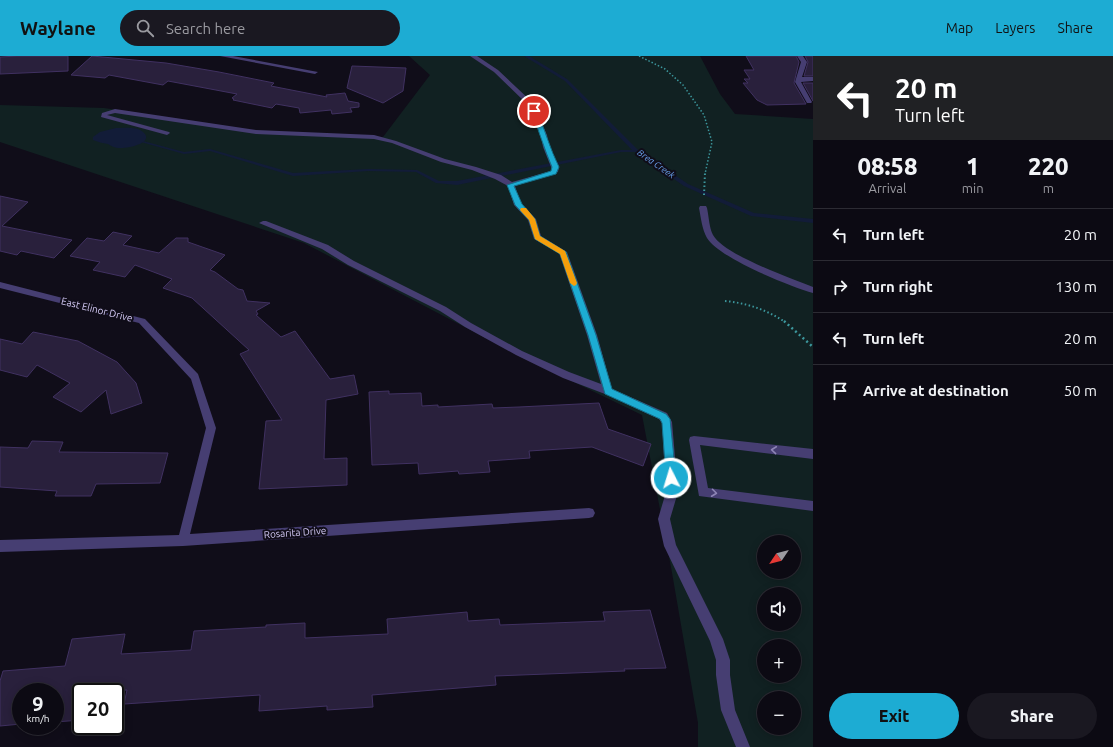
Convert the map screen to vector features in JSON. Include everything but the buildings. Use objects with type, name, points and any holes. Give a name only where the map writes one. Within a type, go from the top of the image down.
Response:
[{"type":"street","points":[[223,56],[315,72]]},
{"type":"street","points":[[473,56],[496,71],[530,103],[544,135],[546,147],[555,167],[554,172],[511,185]]},
{"type":"street","points":[[800,56],[805,66],[798,82],[809,102]]},
{"type":"street","points":[[799,78],[813,79]]},
{"type":"street","points":[[167,133],[104,117],[104,114],[115,111],[256,132],[374,137],[394,142],[451,164],[474,168],[511,185],[518,205],[532,219],[537,237],[563,252],[592,335],[608,391]]},
{"type":"street","points":[[703,208],[706,226],[711,237],[724,250],[813,290]]},
{"type":"street","points":[[263,223],[325,247],[351,263],[443,309],[520,354],[663,416],[666,422],[672,492],[664,519],[670,546],[718,646],[723,660],[723,675],[728,710],[743,747]]},
{"type":"street","name":"East Elinor Drive","points":[[0,285],[142,321],[195,377],[211,428],[183,540]]},
{"type":"street","points":[[813,454],[694,440],[703,492],[813,506]]},
{"type":"street","name":"Rosarita Drive","points":[[0,546],[183,540],[589,513]]},
{"type":"path","points":[[639,56],[666,69],[683,85],[704,115],[712,142],[705,170],[703,208]]},
{"type":"path","points":[[725,300],[755,306],[769,312],[796,330],[813,347]]},
{"type":"shaded area","points":[[409,56],[700,56],[720,94],[735,114],[813,119],[813,747],[698,747],[698,723],[671,567],[642,415],[522,357],[304,243],[0,142],[0,105],[104,108],[258,131],[383,137],[430,75]]},
{"type":"water","points":[[116,128],[140,130],[146,136],[146,139],[143,142],[133,146],[123,148],[118,148],[93,140],[93,137],[100,132]]},
{"type":"waterway","name":"Brea Creek","points":[[526,56],[566,80],[636,151]]},
{"type":"waterway","points":[[143,142],[184,153],[210,150],[293,175],[368,170],[417,171],[438,182],[457,183],[621,151],[636,151]]},
{"type":"waterway","name":"Brea Creek","points":[[636,151],[686,185],[753,215],[813,221]]},
{"type":"slow traffic","points":[[523,210],[532,219],[537,237],[563,252],[574,283]]},
{"type":"route","points":[[534,111],[544,135],[546,147],[555,167],[554,172],[519,184],[511,185],[518,205],[532,219],[537,237],[563,252],[592,335],[608,391],[663,416],[666,422],[671,478]]}]
